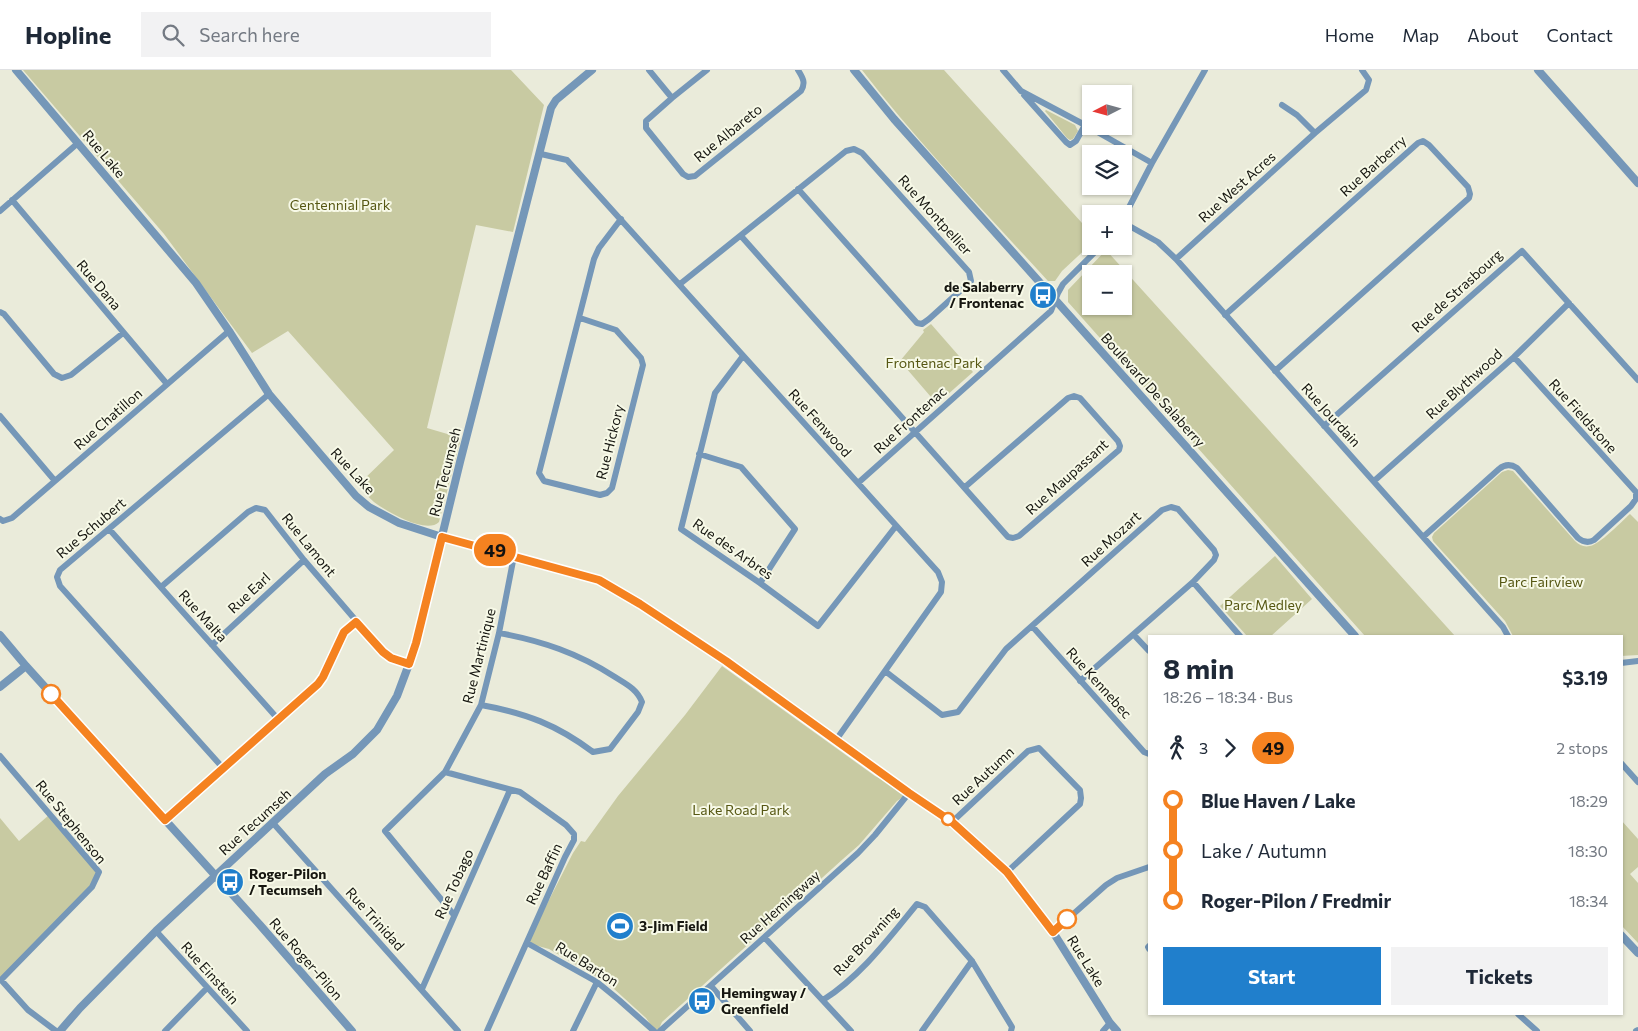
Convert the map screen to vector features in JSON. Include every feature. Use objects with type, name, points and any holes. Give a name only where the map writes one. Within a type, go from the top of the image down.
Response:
[{"type":"street","name":"Rue Lake","points":[[16,70],[196,283],[230,331],[269,394],[356,496],[369,507],[399,524],[599,580],[640,604],[726,661],[952,822],[1007,872],[1053,932],[1110,1023],[1117,1031]]},
{"type":"street","name":"Rue Tecumseh","points":[[60,1031],[80,1008],[156,931],[214,876],[325,774],[353,754],[377,730],[397,696],[416,643],[551,108],[556,100],[592,70]]},
{"type":"street","points":[[649,70],[672,98]]},
{"type":"street","name":"Rue Albareto","points":[[707,70],[646,121],[646,128],[683,174],[688,177],[695,176],[800,91],[804,86],[803,79],[798,70]]},
{"type":"street","name":"Boulevard De Salaberry","points":[[854,70],[876,98],[1354,635]]},
{"type":"street","points":[[1003,70],[1066,142],[1070,145],[1076,141],[1082,130]]},
{"type":"street","points":[[1130,205],[1205,70]]},
{"type":"street","name":"Rue West Acres","points":[[1176,259],[1315,132],[1366,90],[1369,80],[1362,70]]},
{"type":"street","points":[[1538,70],[1638,183]]},
{"type":"street","points":[[1021,92],[1082,123]]},
{"type":"street","points":[[1282,105],[1298,114],[1315,132]]},
{"type":"street","points":[[1103,135],[1152,163]]},
{"type":"street","name":"Rue Barberry","points":[[1225,315],[1418,143],[1423,141],[1429,145],[1468,187],[1469,198],[1275,370]]},
{"type":"street","points":[[0,211],[78,143]]},
{"type":"street","name":"Rue Montpellier","points":[[680,284],[741,236],[798,189],[846,151],[854,149],[862,153],[969,272],[971,281],[930,319],[922,324],[917,323],[798,189]]},
{"type":"street","name":"Rue Fenwood","points":[[540,154],[567,160],[938,572],[942,582],[941,592],[836,740]]},
{"type":"street","name":"Rue Dana","points":[[12,200],[167,384]]},
{"type":"street","name":"Rue Hickory","points":[[580,318],[616,330],[641,358],[643,365],[612,488],[600,495],[544,481],[539,473],[594,259],[599,248],[622,219]]},
{"type":"street","name":"Rue Jourdain","points":[[1132,228],[1160,244],[1176,259],[1503,627],[1507,635]]},
{"type":"street","name":"Rue Maupassant","points":[[741,236],[1008,537],[1019,536],[1118,450],[1120,446],[1118,441],[1080,398],[1074,396],[1068,398],[965,487]]},
{"type":"street","name":"Rue de Strasbourg","points":[[1324,426],[1522,251],[1638,380]]},
{"type":"street","name":"Rue Frontenac","points":[[858,483],[1051,311],[1061,287],[1092,255]]},
{"type":"street","name":"Rue Blythwood","points":[[1374,481],[1514,358],[1569,304]]},
{"type":"street","points":[[0,312],[4,314],[54,374],[62,378],[71,375],[123,333]]},
{"type":"street","name":"Rue Chatillon","points":[[0,519],[3,521],[12,518],[230,331]]},
{"type":"street","name":"Rue des Arbres","points":[[743,356],[715,394],[681,529],[760,583],[818,626],[896,526]]},
{"type":"street","name":"Rue Fieldstone","points":[[1423,537],[1500,469],[1507,465],[1517,468],[1578,538],[1583,541],[1594,540],[1631,506],[1636,499],[1636,492],[1514,358]]},
{"type":"street","name":"Rue Schubert","points":[[224,768],[60,586],[57,577],[60,570],[269,394]]},
{"type":"street","points":[[0,416],[55,481]]},
{"type":"street","points":[[700,454],[741,468],[796,529],[760,583]]},
{"type":"street","name":"Rue Mozart","points":[[885,671],[942,715],[958,712],[1006,649],[1162,510],[1170,507],[1178,509],[1214,550],[1216,555],[1214,560],[1134,635],[1080,680]]},
{"type":"street","name":"Rue Lamont","points":[[161,588],[248,512],[256,508],[265,510],[304,560],[383,652],[391,658],[409,664]]},
{"type":"street","name":"Rue Malta","points":[[109,529],[278,719]]},
{"type":"street","name":"Rue Martinique","points":[[454,915],[385,832],[445,772],[481,705],[499,633],[514,556]]},
{"type":"street","name":"Rue Earl","points":[[212,645],[304,560]]},
{"type":"street","points":[[1192,582],[1239,635]]},
{"type":"street","points":[[165,820],[318,684],[344,632],[356,622]]},
{"type":"street","name":"Rue Kennebec","points":[[1032,626],[1144,752],[1148,754]]},
{"type":"street","points":[[481,705],[520,714],[547,723],[575,738],[593,752],[610,749],[638,712],[642,702],[639,694],[634,689],[573,653],[538,641],[499,633]]},
{"type":"street","name":"Rue Roger-Pilon","points":[[0,635],[214,876],[260,925],[352,1031]]},
{"type":"street","points":[[1134,635],[1148,650]]},
{"type":"street","points":[[1623,663],[1638,662]]},
{"type":"street","points":[[0,687],[26,666]]},
{"type":"street","name":"Rue Autumn","points":[[952,822],[1028,751],[1040,748],[1080,790],[1080,804],[1007,872]]},
{"type":"street","name":"Rue Stephenson","points":[[0,756],[99,872],[92,887],[1,980],[28,1010],[56,1031]]},
{"type":"street","points":[[1623,765],[1638,782]]},
{"type":"street","name":"Rue Baffin","points":[[445,772],[520,792],[566,825],[572,830],[574,836],[488,1031]]},
{"type":"street","name":"Rue Tobago","points":[[422,989],[510,790]]},
{"type":"street","name":"Rue Hemingway","points":[[660,1031],[865,846],[909,793]]},
{"type":"street","name":"Rue Trinidad","points":[[273,823],[458,1031]]},
{"type":"street","points":[[1053,932],[1106,885],[1117,878],[1148,867]]},
{"type":"street","name":"Rue Browning","points":[[823,1000],[837,991],[867,963],[918,904],[925,906],[972,961],[1012,1027],[1011,1031]]},
{"type":"street","name":"Rue Einstein","points":[[156,931],[247,1031]]},
{"type":"street","points":[[1623,936],[1638,953]]},
{"type":"street","points":[[765,938],[852,1031]]},
{"type":"street","name":"Rue Barton","points":[[527,943],[597,982],[654,1031]]},
{"type":"street","points":[[922,1031],[972,961]]},
{"type":"street","points":[[574,1031],[597,982]]},
{"type":"street","points":[[711,986],[750,1031]]},
{"type":"street","points":[[164,1031],[207,988]]},
{"type":"street","points":[[1519,1015],[1536,1031]]},
{"type":"street","points":[[1103,1031],[1110,1023]]},
{"type":"green space","name":"Centennial Park","points":[[23,70],[511,70],[544,105],[513,232],[476,225],[427,428],[461,438],[439,522],[425,526],[416,524],[387,511],[370,498],[359,484],[394,450],[288,331],[252,353],[164,234]]},
{"type":"green space","points":[[862,70],[944,70],[1082,223],[1082,252],[1062,271],[1055,281],[1048,281],[929,151]]},
{"type":"green space","points":[[1046,110],[1075,125],[1078,131],[1073,139],[1067,138]]},
{"type":"green space","points":[[1101,255],[1111,255],[1120,265],[1092,265]]},
{"type":"green space","points":[[1082,275],[1082,315],[1132,315],[1132,279],[1454,635],[1364,635],[1068,302],[1068,290]]},
{"type":"green space","name":"Frontenac Park","points":[[931,324],[973,372],[937,404],[900,361],[924,332],[923,330]]},
{"type":"green space","name":"Parc Fairview","points":[[1513,471],[1575,541],[1581,545],[1588,546],[1597,543],[1630,514],[1638,522],[1638,655],[1623,656],[1623,635],[1512,635],[1505,621],[1433,541],[1434,533],[1502,472]]},
{"type":"green space","name":"Parc Medley","points":[[1275,556],[1312,599],[1272,635],[1246,635],[1220,606]]},
{"type":"green space","name":"Lake Road Park","points":[[722,666],[875,776],[909,793],[897,801],[859,845],[662,1022],[658,1031],[655,1031],[646,1018],[613,988],[597,977],[549,949],[527,943],[581,841],[585,842],[618,796],[685,715]]},
{"type":"green space","points":[[49,815],[99,872],[92,887],[0,981],[0,818],[19,841]]},
{"type":"green space","points":[[1623,822],[1638,839],[1638,867],[1630,874],[1638,883],[1638,943],[1623,927]]},
{"type":"bus line","name":"49","points":[[51,694],[165,820],[318,684],[344,632],[356,622],[383,652],[391,658],[409,664],[442,537],[599,580],[640,604],[726,661],[952,822],[1007,872],[1053,932],[1067,919]]},
{"type":"place","name":"de Salaberry / Frontenac","points":[[1043,295]]},
{"type":"place","name":"Roger-Pilon / Tecumseh","points":[[230,882]]},
{"type":"place","name":"3-Jim Field","points":[[620,926]]},
{"type":"place","name":"Hemingway / Greenfield","points":[[702,1001]]}]
